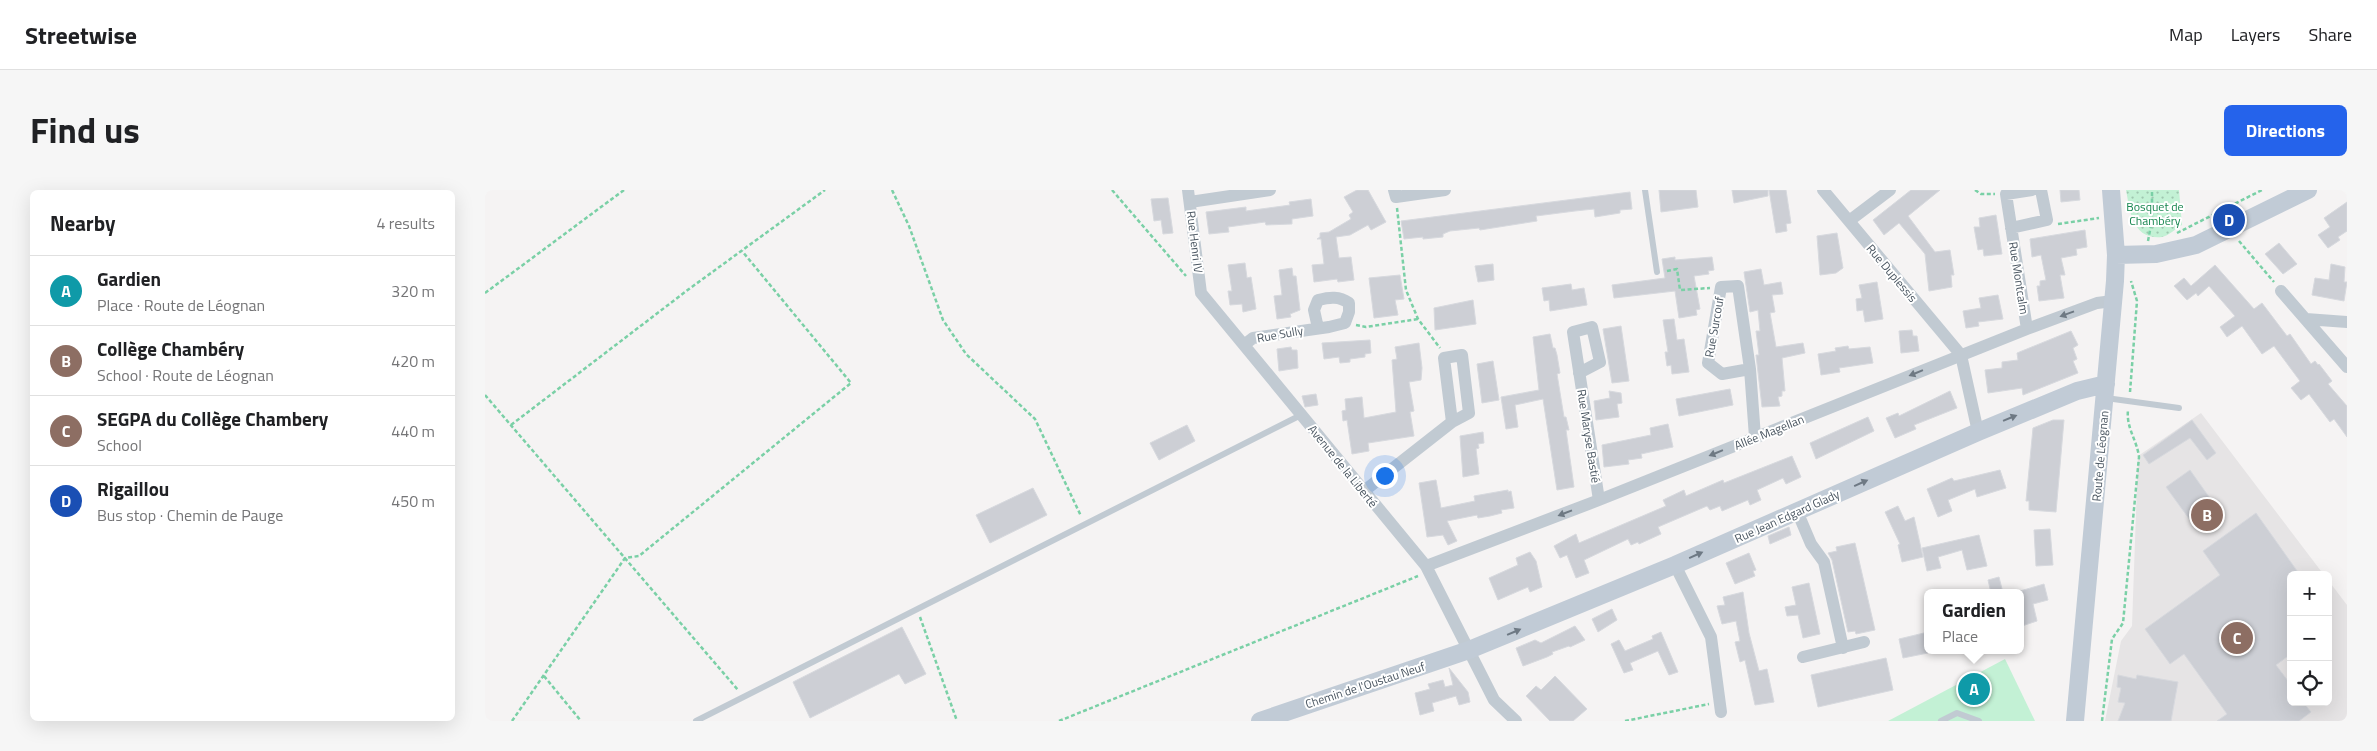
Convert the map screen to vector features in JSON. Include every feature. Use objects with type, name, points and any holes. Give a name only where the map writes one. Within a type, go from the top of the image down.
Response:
[{"type":"street","points":[[1189,196],[1270,190]]},
{"type":"street","points":[[1395,193],[1445,190]]},
{"type":"street","name":"Rue Duplessis","points":[[1823,190],[1961,355]]},
{"type":"street","points":[[1849,221],[1889,190]]},
{"type":"street","points":[[2006,194],[2032,190]]},
{"type":"street","points":[[2041,190],[2047,220]]},
{"type":"street","name":"Route de Léognan","points":[[2075,721],[2113,301],[2116,255],[2111,190]]},
{"type":"street","points":[[2116,255],[2147,244],[2196,245],[2230,230],[2308,190]]},
{"type":"street","name":"Rue Montcalm","points":[[2006,194],[2027,329]]},
{"type":"street","name":"Rue Henri IV","points":[[1189,196],[1201,293]]},
{"type":"street","name":"Rue Montcalm","points":[[2011,228],[2047,220]]},
{"type":"street","name":"Rue Surcouf","points":[[1750,369],[1722,374],[1707,363],[1721,287],[1738,286],[1750,369],[1755,437]]},
{"type":"street","points":[[2281,291],[2347,366]]},
{"type":"street","name":"Avenue de la Liberté","points":[[1201,293],[1427,569],[1494,700],[1515,721]]},
{"type":"street","name":"Rue Sully","points":[[1244,345],[1253,338],[1318,328],[1345,322],[1349,312],[1349,304],[1342,298],[1329,297],[1318,300],[1314,310],[1318,328]]},
{"type":"street","name":"Allée Magellan","points":[[1427,569],[2027,329],[2097,302],[2113,301]]},
{"type":"street","points":[[2306,319],[2347,322]]},
{"type":"street","points":[[1364,491],[1452,422],[1469,412],[1462,355],[1444,358],[1452,422]]},
{"type":"street","points":[[1961,355],[1978,432]]},
{"type":"street","name":"Rue Maryse Bastié","points":[[1579,373],[1599,500]]},
{"type":"street","name":"Rue Jean Edgard Glady","points":[[1469,650],[1675,565],[1978,432],[2077,391],[2106,391]]},
{"type":"street","points":[[1797,512],[1811,544],[1824,562],[1843,648]]},
{"type":"street","points":[[1675,565],[1711,636],[1720,707]]},
{"type":"street","points":[[1803,657],[1864,642]]},
{"type":"street","name":"Chemin de l'Oustau Neuf","points":[[1260,721],[1469,650]]},
{"type":"lane","points":[[1645,190],[1657,272]]},
{"type":"lane","points":[[2106,391],[2130,400],[2179,408]]},
{"type":"lane","points":[[696,721],[1301,415]]},
{"type":"lane","points":[[1941,721],[1957,712],[1979,721]]},
{"type":"path","points":[[485,293],[624,190]]},
{"type":"path","points":[[511,425],[825,190]]},
{"type":"path","points":[[892,190],[909,226],[943,320],[966,354],[1035,419],[1085,524]]},
{"type":"path","points":[[1111,190],[1201,293]]},
{"type":"path","points":[[1975,190],[1981,194],[2006,194]]},
{"type":"path","points":[[2147,244],[2153,220],[2152,190]]},
{"type":"path","points":[[2170,236],[2262,190]]},
{"type":"path","points":[[1395,193],[1406,290],[1418,319],[1439,347],[1444,358]]},
{"type":"path","points":[[2047,220],[2058,224],[2113,216]]},
{"type":"path","points":[[2230,230],[2281,291]]},
{"type":"path","points":[[512,721],[625,558],[639,556],[851,383],[742,251]]},
{"type":"path","points":[[1657,272],[1677,269],[1680,290],[1721,287]]},
{"type":"path","points":[[2102,721],[2112,639],[2123,623],[2139,457],[2138,446],[2127,421],[2137,302],[2130,280]]},
{"type":"path","points":[[1345,322],[1366,327],[1418,319]]},
{"type":"path","points":[[485,394],[743,697]]},
{"type":"path","points":[[1059,721],[1427,569]]},
{"type":"path","points":[[917,609],[957,721]]},
{"type":"path","points":[[544,675],[581,721]]},
{"type":"path","points":[[1625,721],[1720,707]]},
{"type":"shaded area","points":[[2201,413],[2321,571],[2287,571],[2287,706],[2332,706],[2332,585],[2347,605],[2347,721],[2105,721],[2121,641],[2132,626],[2138,456]]},
{"type":"green space","name":"Bosquet de Chambéry","points":[[2126,190],[2179,190],[2182,225],[2170,234],[2162,237],[2152,237],[2144,234],[2138,229],[2131,215]]},
{"type":"green space","points":[[2005,659],[2035,721],[1888,721]]},
{"type":"building","points":[[1357,190],[1368,190],[1386,222],[1371,230],[1368,225],[1350,235],[1336,237],[1339,258],[1351,257],[1354,280],[1338,282],[1337,279],[1314,282],[1312,265],[1324,264],[1321,239],[1317,239],[1320,237],[1320,233],[1329,232],[1351,219],[1349,215],[1353,212],[1344,197]]},
{"type":"building","points":[[1659,190],[1696,190],[1698,207],[1661,212]]},
{"type":"building","points":[[1732,190],[1768,190],[1768,196],[1734,203]]},
{"type":"building","points":[[1769,190],[1786,190],[1791,223],[1786,224],[1787,231],[1776,233]]},
{"type":"building","points":[[1911,190],[1940,190],[1908,216],[1935,252],[1950,250],[1954,275],[1951,275],[1952,287],[1929,291],[1925,254],[1899,223],[1884,235],[1873,220]]},
{"type":"building","points":[[2060,190],[2079,190],[2080,200],[2061,202]]},
{"type":"building","points":[[1630,192],[1632,209],[1620,210],[1620,213],[1595,217],[1594,209],[1575,211],[1536,216],[1537,221],[1480,230],[1479,228],[1450,231],[1443,234],[1443,237],[1404,239],[1401,221]]},
{"type":"building","points":[[1168,198],[1173,233],[1163,234],[1161,220],[1154,221],[1151,199]]},
{"type":"building","points":[[1311,199],[1313,216],[1292,219],[1292,224],[1266,225],[1265,222],[1228,227],[1229,232],[1209,234],[1206,212],[1246,207],[1246,211],[1290,205],[1289,202]]},
{"type":"building","points":[[2347,202],[2347,231],[2338,237],[2340,240],[2328,248],[2318,235],[2330,227],[2324,218]]},
{"type":"building","points":[[1996,215],[2002,254],[1984,256],[1983,249],[1978,250],[1974,227],[1980,227],[1979,218]]},
{"type":"building","points":[[2085,230],[2087,247],[2076,249],[2077,255],[2061,258],[2065,275],[2060,275],[2064,298],[2039,301],[2037,286],[2040,286],[2040,281],[2046,280],[2041,255],[2032,257],[2030,239]]},
{"type":"building","points":[[1837,233],[1843,268],[1836,273],[1820,275],[1817,236]]},
{"type":"building","points":[[2279,243],[2297,264],[2283,274],[2265,254]]},
{"type":"building","points":[[1675,257],[1675,260],[1712,257],[1714,270],[1708,271],[1709,274],[1694,276],[1700,309],[1696,310],[1697,315],[1679,318],[1675,291],[1614,298],[1612,285],[1665,278],[1662,259]]},
{"type":"building","points":[[1245,263],[1247,278],[1251,277],[1256,309],[1243,312],[1242,304],[1230,305],[1228,291],[1232,291],[1228,265]]},
{"type":"building","points":[[1493,264],[1494,280],[1478,282],[1475,266]]},
{"type":"building","points":[[2331,264],[2345,267],[2344,282],[2347,282],[2344,301],[2312,295],[2315,278],[2329,280]]},
{"type":"building","points":[[2215,265],[2254,309],[2262,303],[2287,336],[2290,334],[2311,364],[2315,361],[2319,364],[2332,381],[2328,384],[2347,406],[2347,437],[2334,419],[2330,422],[2309,394],[2301,400],[2291,388],[2300,381],[2274,346],[2262,354],[2242,326],[2227,337],[2220,327],[2235,316],[2209,286],[2198,296],[2196,293],[2187,300],[2174,286],[2184,278],[2191,286]]},
{"type":"building","points":[[1292,268],[1293,276],[1296,276],[1300,310],[1290,314],[1291,317],[1277,319],[1274,296],[1282,295],[1279,270]]},
{"type":"building","points":[[1761,269],[1764,285],[1781,282],[1783,294],[1772,295],[1775,312],[1770,313],[1776,347],[1803,343],[1805,353],[1782,358],[1785,391],[1782,391],[1782,396],[1778,397],[1780,406],[1762,407],[1756,355],[1759,355],[1756,331],[1760,331],[1758,310],[1750,312],[1744,272]]},
{"type":"building","points":[[1400,275],[1404,299],[1395,300],[1398,315],[1374,318],[1369,278]]},
{"type":"building","points":[[1877,282],[1883,319],[1865,322],[1863,310],[1857,311],[1856,299],[1862,298],[1859,285]]},
{"type":"building","points":[[1571,284],[1572,290],[1584,288],[1587,305],[1550,311],[1549,300],[1544,301],[1542,288]]},
{"type":"building","points":[[1998,295],[2003,319],[1978,322],[1979,326],[1966,328],[1963,311],[1981,308],[1979,298]]},
{"type":"building","points":[[1473,300],[1476,324],[1435,330],[1434,308]]},
{"type":"building","points":[[1674,319],[1677,340],[1684,339],[1689,372],[1672,374],[1671,365],[1667,366],[1665,352],[1668,352],[1663,320]]},
{"type":"building","points":[[1621,326],[1629,381],[1612,383],[1603,329]]},
{"type":"building","points":[[1912,330],[1913,336],[1917,336],[1919,351],[1901,353],[1899,331]]},
{"type":"building","points":[[2071,331],[2078,345],[2073,348],[2077,359],[2073,361],[2078,373],[2023,395],[2022,388],[1988,393],[1985,370],[2002,368],[2002,362],[2018,360],[2017,353]]},
{"type":"building","points":[[1550,334],[1553,348],[1555,348],[1557,355],[1560,373],[1557,374],[1564,417],[1566,417],[1569,430],[1566,430],[1574,487],[1557,490],[1543,399],[1515,405],[1518,427],[1506,429],[1501,397],[1539,390],[1533,337]]},
{"type":"building","points":[[1370,340],[1371,353],[1365,354],[1365,357],[1350,359],[1350,362],[1340,363],[1339,357],[1324,359],[1322,343]]},
{"type":"building","points":[[1419,343],[1422,368],[1421,380],[1409,382],[1414,411],[1410,412],[1414,436],[1368,443],[1369,451],[1352,454],[1347,420],[1343,421],[1342,411],[1346,410],[1345,399],[1362,397],[1364,418],[1396,412],[1392,360],[1397,359],[1395,347]]},
{"type":"building","points":[[1848,346],[1849,349],[1870,347],[1873,363],[1839,368],[1840,372],[1821,375],[1818,354],[1836,351],[1835,348]]},
{"type":"building","points":[[1291,347],[1292,350],[1297,350],[1298,368],[1279,371],[1277,349]]},
{"type":"building","points":[[1493,361],[1499,400],[1482,403],[1477,364]]},
{"type":"building","points":[[1730,389],[1733,405],[1679,416],[1676,399]]},
{"type":"building","points":[[1609,391],[1621,393],[1622,403],[1617,404],[1619,417],[1596,420],[1594,401],[1610,398]]},
{"type":"building","points":[[1950,391],[1957,408],[1914,425],[1916,429],[1895,438],[1886,418],[1898,413],[1899,416]]},
{"type":"building","points":[[1316,394],[1318,405],[1305,407],[1302,396]]},
{"type":"building","points":[[1868,417],[1874,431],[1816,459],[1810,443]]},
{"type":"building","points":[[2053,420],[2064,420],[2056,512],[2029,510],[2029,501],[2026,501],[2033,428]]},
{"type":"building","points":[[2192,420],[2216,453],[2207,460],[2190,438],[2149,464],[2143,455]]},
{"type":"building","points":[[1668,424],[1673,447],[1641,454],[1642,458],[1628,460],[1629,464],[1604,467],[1602,445],[1651,435],[1650,428]]},
{"type":"building","points":[[1187,425],[1195,441],[1159,460],[1150,443]]},
{"type":"building","points":[[1483,432],[1484,443],[1478,444],[1479,448],[1476,449],[1479,474],[1463,477],[1460,436]]},
{"type":"building","points":[[1792,456],[1801,477],[1786,484],[1783,478],[1757,490],[1761,500],[1750,505],[1748,500],[1722,511],[1720,506],[1710,510],[1707,506],[1658,527],[1661,534],[1639,544],[1638,542],[1631,545],[1628,539],[1584,560],[1589,573],[1576,578],[1567,555],[1560,558],[1554,546],[1576,534],[1579,543],[1666,506],[1663,500],[1684,490],[1686,496],[1723,480],[1724,483]]},
{"type":"building","points":[[2000,470],[2006,488],[1977,497],[1975,489],[1948,500],[1952,511],[1938,517],[1927,489],[1952,478],[1954,481]]},
{"type":"building","points":[[2190,470],[2219,511],[2195,527],[2166,487]]},
{"type":"building","points":[[1436,480],[1441,508],[1475,501],[1474,496],[1508,490],[1508,492],[1511,491],[1514,508],[1501,510],[1502,513],[1490,516],[1478,518],[1477,515],[1447,521],[1457,541],[1448,545],[1443,535],[1427,537],[1419,483]]},
{"type":"building","points":[[1033,488],[1047,515],[990,543],[976,515]]},
{"type":"building","points":[[1898,506],[1905,521],[1914,517],[1923,557],[1902,562],[1898,545],[1900,544],[1885,512]]},
{"type":"building","points":[[2256,513],[2297,571],[2287,571],[2287,657],[2276,665],[2287,680],[2287,706],[2306,706],[2311,712],[2299,721],[2217,721],[2227,714],[2184,654],[2170,664],[2145,629],[2220,575],[2203,551]]},
{"type":"building","points":[[1789,527],[1791,535],[1770,544],[1768,536]]},
{"type":"building","points":[[2050,529],[2053,565],[2036,566],[2034,530]]},
{"type":"building","points":[[1979,535],[1987,566],[1967,570],[1962,550],[1938,557],[1941,568],[1927,571],[1922,548]]},
{"type":"building","points":[[1855,543],[1875,630],[1856,634],[1855,631],[1848,632],[1832,560],[1828,553],[1837,551],[1836,547]]},
{"type":"building","points":[[1530,552],[1536,561],[1542,587],[1530,592],[1528,587],[1498,600],[1489,578],[1518,565],[1516,558]]},
{"type":"building","points":[[1749,553],[1756,570],[1753,571],[1755,576],[1735,584],[1726,563]]},
{"type":"building","points":[[1999,577],[2002,589],[1990,589],[1988,580]]},
{"type":"building","points":[[1809,583],[1820,634],[1803,638],[1798,615],[1787,616],[1785,607],[1796,605],[1792,587]]},
{"type":"building","points":[[2044,584],[2048,600],[2033,604],[2037,621],[2024,625],[2024,590]]},
{"type":"building","points":[[1743,592],[1749,633],[1759,671],[1767,669],[1774,702],[1755,705],[1745,660],[1740,662],[1735,642],[1740,641],[1736,621],[1722,624],[1717,606],[1725,605],[1723,597]]},
{"type":"building","points":[[1612,609],[1617,620],[1598,632],[1592,619]]},
{"type":"building","points":[[1575,626],[1585,640],[1552,652],[1553,654],[1547,657],[1523,666],[1516,648],[1535,640],[1541,643]]},
{"type":"building","points":[[902,627],[926,674],[905,684],[899,674],[810,718],[793,682]]},
{"type":"building","points":[[1661,632],[1678,672],[1669,675],[1658,651],[1630,663],[1633,670],[1624,673],[1611,644],[1619,640],[1625,651],[1653,639],[1652,636]]},
{"type":"building","points":[[1924,633],[1924,654],[1903,658],[1899,639]]},
{"type":"building","points":[[1886,658],[1893,690],[1818,707],[1811,675]]},
{"type":"building","points":[[1449,668],[1468,692],[1470,702],[1459,705],[1456,696],[1432,703],[1434,711],[1420,715],[1415,693],[1430,689],[1428,684],[1443,680],[1445,687],[1453,685]]},
{"type":"building","points":[[1980,673],[1990,691],[1969,706],[1960,689],[1965,686],[1963,682]]},
{"type":"building","points":[[2118,675],[2136,679],[2137,675],[2178,682],[2171,721],[2118,721],[2125,703],[2118,702],[2121,688],[2117,687]]},
{"type":"building","points":[[1555,676],[1587,709],[1573,721],[1550,721],[1526,696],[1536,686],[1541,690]]},
{"type":"place","name":"Rigaillou","points":[[2229,220]]},
{"type":"place","name":"Collège Chambéry","points":[[2207,515]]},
{"type":"place","name":"SEGPA du Collège Chambery","points":[[2237,638]]},
{"type":"place","name":"Gardien","points":[[1974,689]]}]
